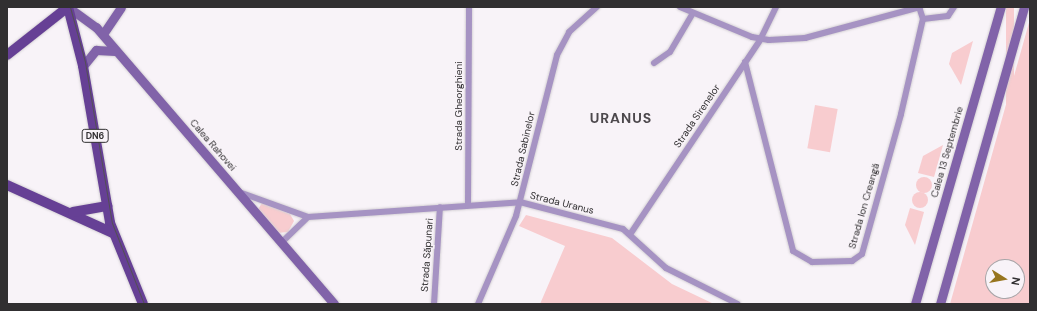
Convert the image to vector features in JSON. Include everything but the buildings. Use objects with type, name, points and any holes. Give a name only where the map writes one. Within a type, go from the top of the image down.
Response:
[{"type":"main road","points":[[7,55],[68,7]]},
{"type":"main road","name":"Calea Rahovei","points":[[68,7],[102,34],[115,51],[334,304]]},
{"type":"main road","name":"DN6","points":[[68,7],[83,66],[113,233],[143,304]]},
{"type":"main road","points":[[102,34],[121,7]]},
{"type":"main road","name":"Calea 13 Septembrie","points":[[915,304],[1001,7]]},
{"type":"main road","points":[[940,304],[1024,7]]},
{"type":"main road","points":[[83,66],[96,50],[115,51]]},
{"type":"main road","points":[[7,185],[72,212],[113,233]]},
{"type":"main road","points":[[72,212],[107,206]]},
{"type":"street","name":"Strada Gheorghieni","points":[[468,205],[469,7]]},
{"type":"street","name":"Strada Sabinelor","points":[[478,304],[520,202],[557,55],[570,32],[597,7]]},
{"type":"street","points":[[680,7],[693,14],[760,40],[799,40],[919,7],[923,19],[948,16],[954,7]]},
{"type":"street","name":"Strada Sirenelor","points":[[631,233],[760,40],[776,7]]},
{"type":"street","points":[[654,63],[670,52],[693,14]]},
{"type":"street","name":"Strada Ion Creangă","points":[[745,62],[793,251],[812,262],[846,262],[862,254],[923,19]]},
{"type":"street","name":"Strada Uranus","points":[[237,191],[308,217],[520,202],[631,233],[666,268],[738,304]]},
{"type":"street","name":"Strada Săpunari","points":[[434,304],[440,207]]},
{"type":"street","points":[[281,243],[308,217]]},
{"type":"shaded area","points":[[1006,7],[1014,7],[1014,259],[1006,259]]},
{"type":"shaded area","points":[[1030,19],[1030,304],[950,304]]},
{"type":"shaded area","points":[[973,41],[961,85],[949,64],[952,53]]},
{"type":"shaded area","points":[[815,105],[838,109],[830,152],[807,148]]},
{"type":"shaded area","points":[[943,145],[934,177],[918,173],[923,156]]},
{"type":"shaded area","points":[[924,177],[931,182],[932,185],[927,192],[924,193],[917,188],[916,185],[921,178]]},
{"type":"shaded area","points":[[920,192],[927,197],[928,200],[923,207],[920,208],[913,203],[912,200],[917,193]]},
{"type":"shaded area","points":[[262,203],[290,214],[294,221],[288,232],[277,233],[257,211]]},
{"type":"shaded area","points":[[910,208],[924,212],[915,245],[905,225]]},
{"type":"shaded area","points":[[526,215],[612,238],[672,284],[714,304],[540,304],[565,246],[519,226]]},
{"type":"shaded area","points":[[1006,299],[1014,299],[1014,304],[1006,304]]},
{"type":"tram line","points":[[70,7],[85,62],[112,223],[144,304]]},
{"type":"district","name":"URANUS","points":[[621,118]]}]
